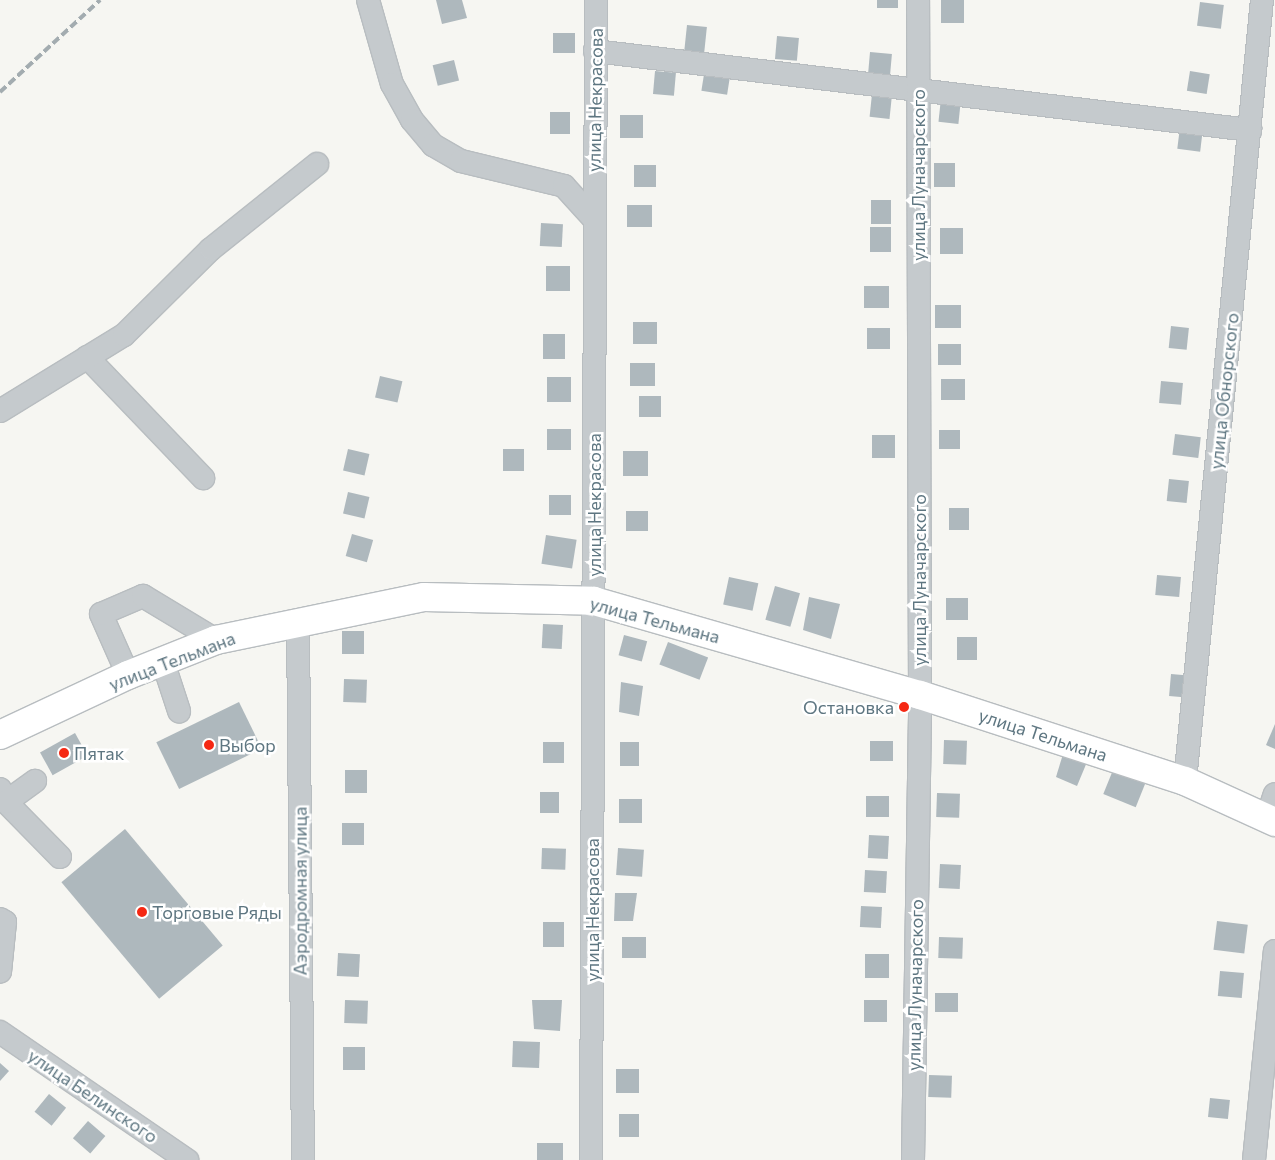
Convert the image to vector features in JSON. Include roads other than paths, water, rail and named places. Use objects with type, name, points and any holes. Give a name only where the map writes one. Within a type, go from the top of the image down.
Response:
[{"type":"main road","name":"улица Тельмана","points":[[0,735],[128,674],[216,640],[424,597],[594,601],[920,695],[1272,811]]},
{"type":"street","points":[[368,0],[392,84],[412,120],[433,145],[461,161],[564,186],[593,218]]},
{"type":"street","name":"улица Некрасова","points":[[591,1160],[594,601],[593,218],[596,0]]},
{"type":"street","name":"улица Луначарского","points":[[912,1160],[920,695],[918,0]]},
{"type":"street","name":"улица Обнорского","points":[[1185,781],[1262,0]]},
{"type":"street","points":[[595,50],[1250,130]]},
{"type":"street","points":[[0,411],[124,335],[211,249],[317,164]]},
{"type":"street","points":[[87,357],[203,478]]},
{"type":"street","points":[[128,674],[101,614],[143,596],[216,640]]},
{"type":"street","name":"Аэродромная улица","points":[[298,622],[303,1160]]},
{"type":"street","points":[[163,662],[179,711]]},
{"type":"street","points":[[35,781],[2,795],[60,857]]},
{"type":"street","points":[[0,918],[5,922],[0,972]]},
{"type":"street","points":[[1254,1160],[1275,951]]},
{"type":"street","name":"улица Белинского","points":[[0,1032],[187,1160]]},
{"type":"railway","points":[[0,92],[100,0]]},
{"type":"place","name":"Остановка","points":[[904,707]]},
{"type":"place","name":"Выбор","points":[[209,745]]},
{"type":"place","name":"Пятак","points":[[64,753]]},
{"type":"place","name":"Торговые Ряды","points":[[142,912]]}]
